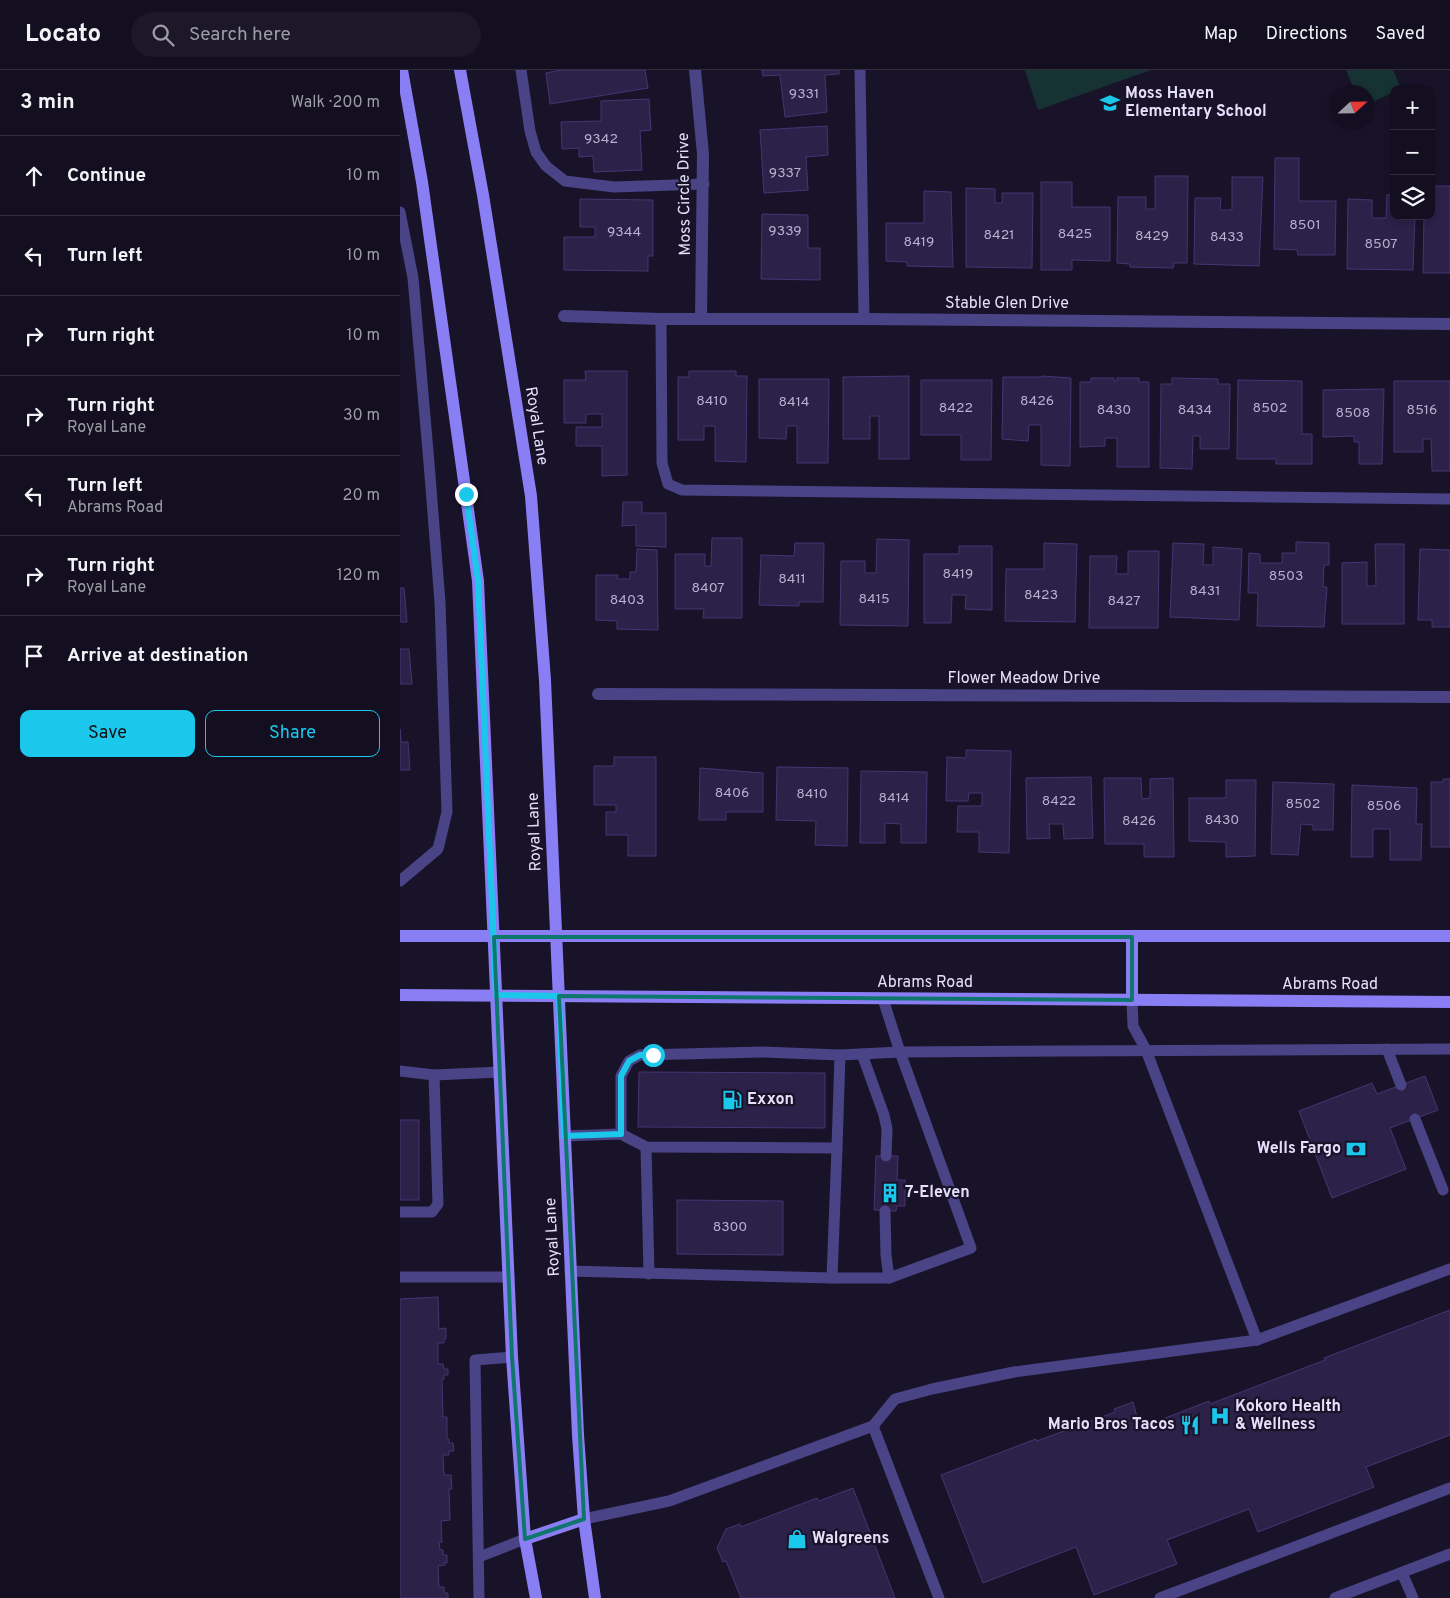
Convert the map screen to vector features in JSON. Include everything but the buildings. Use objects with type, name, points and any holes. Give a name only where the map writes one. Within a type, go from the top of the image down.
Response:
[{"type":"main road","points":[[402,70],[423,192],[478,580],[512,1357],[525,1539],[536,1598]]},
{"type":"main road","name":"Royal Lane","points":[[460,70],[483,195],[531,496],[545,680],[578,1435],[584,1519],[596,1598]]},
{"type":"main road","points":[[400,936],[1450,936]]},
{"type":"main road","points":[[1132,937],[1132,1000]]},
{"type":"main road","name":"Abrams Road","points":[[400,995],[1450,1002]]},
{"type":"main road","points":[[525,1539],[584,1519]]},
{"type":"street","name":"Moss Circle Drive","points":[[695,70],[704,184],[701,318]]},
{"type":"street","name":"Stable Glen Drive","points":[[564,316],[661,319],[1450,324]]},
{"type":"street","name":"Flower Meadow Drive","points":[[598,694],[1450,697]]},
{"type":"lane","points":[[521,70],[530,131],[536,152],[546,166],[565,181],[614,187],[704,184]]},
{"type":"lane","points":[[860,70],[864,319]]},
{"type":"lane","points":[[400,212],[413,278],[440,602],[447,812],[438,849],[400,881]]},
{"type":"lane","points":[[661,319],[662,463],[668,484],[682,490],[1450,499]]},
{"type":"lane","points":[[570,1271],[890,1278],[971,1248],[900,1052],[883,999]]},
{"type":"lane","points":[[1132,1000],[1133,1026],[1146,1050],[1257,1340]]},
{"type":"lane","points":[[1387,1049],[1401,1085]]},
{"type":"lane","points":[[621,1134],[621,1076],[629,1061],[640,1055],[763,1052],[840,1055],[900,1052],[1450,1049]]},
{"type":"lane","points":[[862,1054],[884,1115],[887,1128],[886,1156]]},
{"type":"lane","points":[[832,1278],[840,1055]]},
{"type":"lane","points":[[400,1067],[434,1075],[500,1072]]},
{"type":"lane","points":[[400,1212],[432,1212],[438,1204],[434,1075]]},
{"type":"lane","points":[[1415,1119],[1443,1190]]},
{"type":"lane","points":[[564,1136],[621,1134],[646,1147],[837,1148]]},
{"type":"lane","points":[[646,1147],[649,1274]]},
{"type":"lane","points":[[885,1210],[886,1256],[890,1278]]},
{"type":"lane","points":[[584,1519],[669,1501],[873,1426],[895,1399],[932,1389],[1014,1372],[1257,1340],[1450,1269]]},
{"type":"lane","points":[[400,1277],[509,1277]]},
{"type":"lane","points":[[479,1598],[475,1360],[512,1357]]},
{"type":"lane","points":[[873,1426],[939,1598]]},
{"type":"lane","points":[[1160,1598],[1450,1488]]},
{"type":"lane","points":[[478,1557],[525,1539]]},
{"type":"lane","points":[[1335,1598],[1450,1554]]},
{"type":"lane","points":[[1402,1572],[1412,1598]]},
{"type":"highlighted area","points":[[494,937],[1132,937],[1132,1000],[559,996],[584,1519],[525,1539],[512,1357]]},
{"type":"green space","points":[[1025,70],[1151,70],[1038,110]]},
{"type":"green space","points":[[1346,70],[1393,70],[1400,85],[1390,85],[1390,94],[1375,101],[1375,85],[1352,85]]},
{"type":"place","name":"Moss Haven Elementary School","points":[[1110,103]]},
{"type":"place","name":"Exxon","points":[[732,1100]]},
{"type":"place","name":"Wells Fargo","points":[[1356,1149]]},
{"type":"place","name":"7-Eleven","points":[[890,1193]]},
{"type":"place","name":"Kokoro Health & Wellness","points":[[1220,1416]]},
{"type":"place","name":"Mario Bros Tacos","points":[[1190,1425]]},
{"type":"place","name":"Walgreens","points":[[797,1539]]},
{"type":"route","points":[[466,494],[478,580],[496,995],[559,996],[564,1136],[621,1134],[621,1076],[629,1061],[640,1055],[653,1055]]}]
